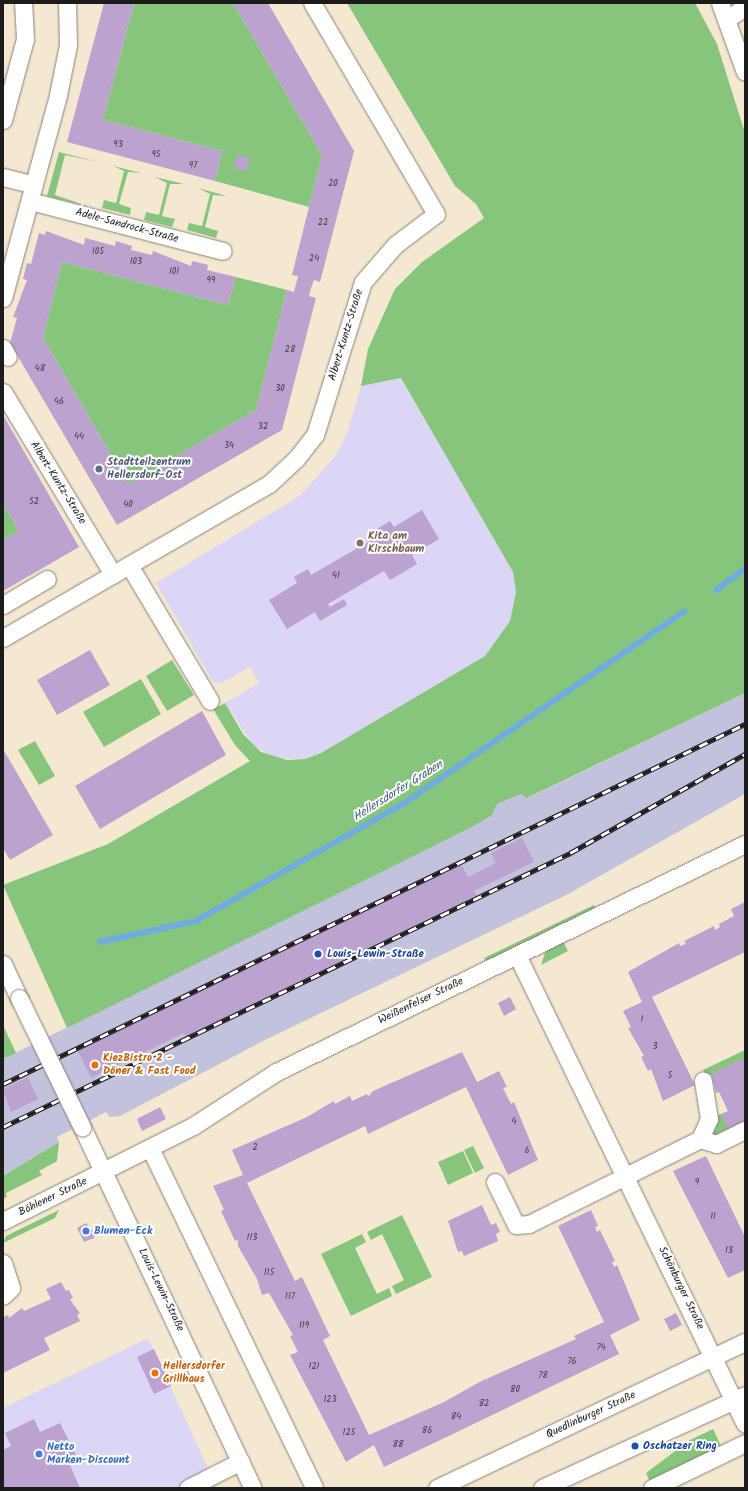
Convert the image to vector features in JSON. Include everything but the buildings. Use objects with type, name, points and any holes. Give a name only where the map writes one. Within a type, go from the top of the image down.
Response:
[{"type":"street","points":[[3,120],[25,39],[23,3]]},
{"type":"street","points":[[3,298],[32,193],[68,45],[67,3]]},
{"type":"street","name":"Albert-Kuntz-Straße","points":[[3,638],[269,484],[296,459],[320,421],[363,282],[395,245],[436,214],[312,3]]},
{"type":"street","points":[[720,3],[745,72]]},
{"type":"street","points":[[727,19],[745,7]]},
{"type":"street","name":"Adele-Sandrock-Straße","points":[[3,177],[32,193],[223,251]]},
{"type":"street","name":"Albert-Kuntz-Straße","points":[[3,392],[113,574]]},
{"type":"street","points":[[129,565],[210,702]]},
{"type":"street","points":[[3,605],[47,579]]},
{"type":"street","name":"Weißenfelser Straße","points":[[104,1172],[193,1126],[276,1072],[745,844]]},
{"type":"street","name":"Schönburger Straße","points":[[517,955],[714,1356],[740,1397]]},
{"type":"street","name":"Louis-Lewin-Straße","points":[[3,964],[104,1172],[253,1488]]},
{"type":"street","points":[[495,1182],[516,1225],[529,1224],[700,1139],[709,1120],[703,1080]]},
{"type":"street","points":[[700,1139],[716,1144],[745,1130]]},
{"type":"street","points":[[150,1148],[314,1488]]},
{"type":"street","name":"Böhlener Straße","points":[[3,1221],[104,1172]]},
{"type":"street","points":[[3,1263],[11,1288],[3,1296]]},
{"type":"street","name":"Quedlinburger Straße","points":[[437,1488],[745,1342]]},
{"type":"street","points":[[542,1488],[740,1397],[745,1424]]},
{"type":"street","points":[[652,1488],[745,1443]]},
{"type":"street","points":[[188,1488],[241,1461]]},
{"type":"shaded area","name":"Kita am Kirschbaum","points":[[401,378],[513,572],[516,592],[510,621],[485,656],[321,753],[305,759],[274,758],[253,745],[225,703],[259,683],[250,667],[222,683],[213,682],[156,583],[301,495],[335,456],[347,434],[361,386]]},
{"type":"shaded area","points":[[745,693],[745,794],[568,894],[267,1039],[120,1116],[110,1117],[106,1112],[57,1137],[59,1142],[3,1176],[3,1059],[470,828],[497,804],[521,794],[528,798]]},
{"type":"shaded area","points":[[148,1338],[217,1488],[3,1488],[3,1408]]},
{"type":"green space","points":[[134,3],[233,3],[322,155],[309,207],[215,181],[222,151],[103,120]]},
{"type":"green space","points":[[347,3],[695,3],[717,44],[745,133],[745,693],[527,798],[521,794],[497,804],[492,815],[470,828],[67,1028],[3,885],[108,844],[250,761],[235,745],[213,709],[225,703],[243,734],[261,752],[287,760],[305,759],[321,753],[485,656],[510,621],[516,592],[513,572],[401,378],[361,386],[368,349],[395,289],[422,262],[484,218],[476,204],[455,186]]},
{"type":"green space","points":[[59,152],[98,162],[65,155],[55,195],[87,206],[47,196]]},
{"type":"green space","points":[[113,166],[141,173],[128,172],[119,204],[131,208],[130,215],[102,208],[104,200],[116,203],[124,171]]},
{"type":"green space","points":[[155,177],[184,184],[170,184],[162,216],[175,219],[172,227],[144,220],[146,212],[159,215],[167,183]]},
{"type":"green space","points":[[198,188],[227,196],[213,195],[205,227],[218,231],[216,238],[187,230],[189,223],[202,226],[210,194]]},
{"type":"green space","points":[[62,262],[228,305],[236,277],[287,290],[256,410],[128,484],[43,338]]},
{"type":"green space","points":[[3,503],[19,531],[3,540]]},
{"type":"green space","points":[[172,660],[194,695],[167,711],[146,676]]},
{"type":"green space","points":[[141,679],[161,714],[104,747],[83,712]]},
{"type":"green space","points":[[35,741],[55,776],[39,785],[18,750]]},
{"type":"green space","points":[[594,905],[595,908],[486,961],[484,958]]},
{"type":"green space","points":[[563,941],[568,951],[541,965],[546,950]]},
{"type":"green space","points":[[3,1025],[16,1053],[3,1059]]},
{"type":"green space","points":[[745,1050],[745,1058],[706,1077],[703,1070]]},
{"type":"green space","points":[[721,1114],[729,1129],[745,1121],[745,1127],[725,1137],[713,1134],[713,1117]]},
{"type":"green space","points":[[59,1142],[57,1161],[39,1171],[42,1175],[6,1193],[7,1197],[3,1199],[3,1176]]},
{"type":"green space","points":[[473,1146],[484,1168],[475,1173],[464,1150]]},
{"type":"green space","points":[[463,1151],[473,1173],[448,1185],[438,1162]]},
{"type":"green space","points":[[59,1210],[55,1218],[3,1243],[6,1236]]},
{"type":"green space","points":[[402,1215],[432,1277],[396,1294],[392,1286],[404,1280],[382,1234],[371,1240],[367,1232]]},
{"type":"green space","points":[[362,1234],[366,1242],[355,1248],[377,1294],[389,1288],[392,1296],[351,1316],[321,1254]]},
{"type":"green space","points":[[713,1429],[721,1446],[650,1482],[646,1473],[690,1440]]},
{"type":"waterway","name":"Hellersdorfer Graben","points":[[716,590],[745,569]]},
{"type":"waterway","name":"Hellersdorfer Graben","points":[[100,942],[196,921],[406,802],[684,612]]},
{"type":"railway","points":[[3,1084],[745,724]]},
{"type":"railway","points":[[3,1127],[570,853],[745,754]]},
{"type":"place","name":"Stadtteilzentrum Hellersdorf-Ost","points":[[99,469]]},
{"type":"place","name":"Kita am Kirschbaum","points":[[360,543]]},
{"type":"place","name":"Louis-Lewin-Straße","points":[[318,954]]},
{"type":"place","name":"KiezBistro 2 - Döner & Fast Food","points":[[95,1065]]},
{"type":"place","name":"Blumen-Eck","points":[[86,1231]]},
{"type":"place","name":"Hellersdorfer Grillhaus","points":[[155,1373]]},
{"type":"place","name":"Oschatzer Ring","points":[[635,1446]]},
{"type":"place","name":"Netto Marken-Discount","points":[[39,1454]]}]
